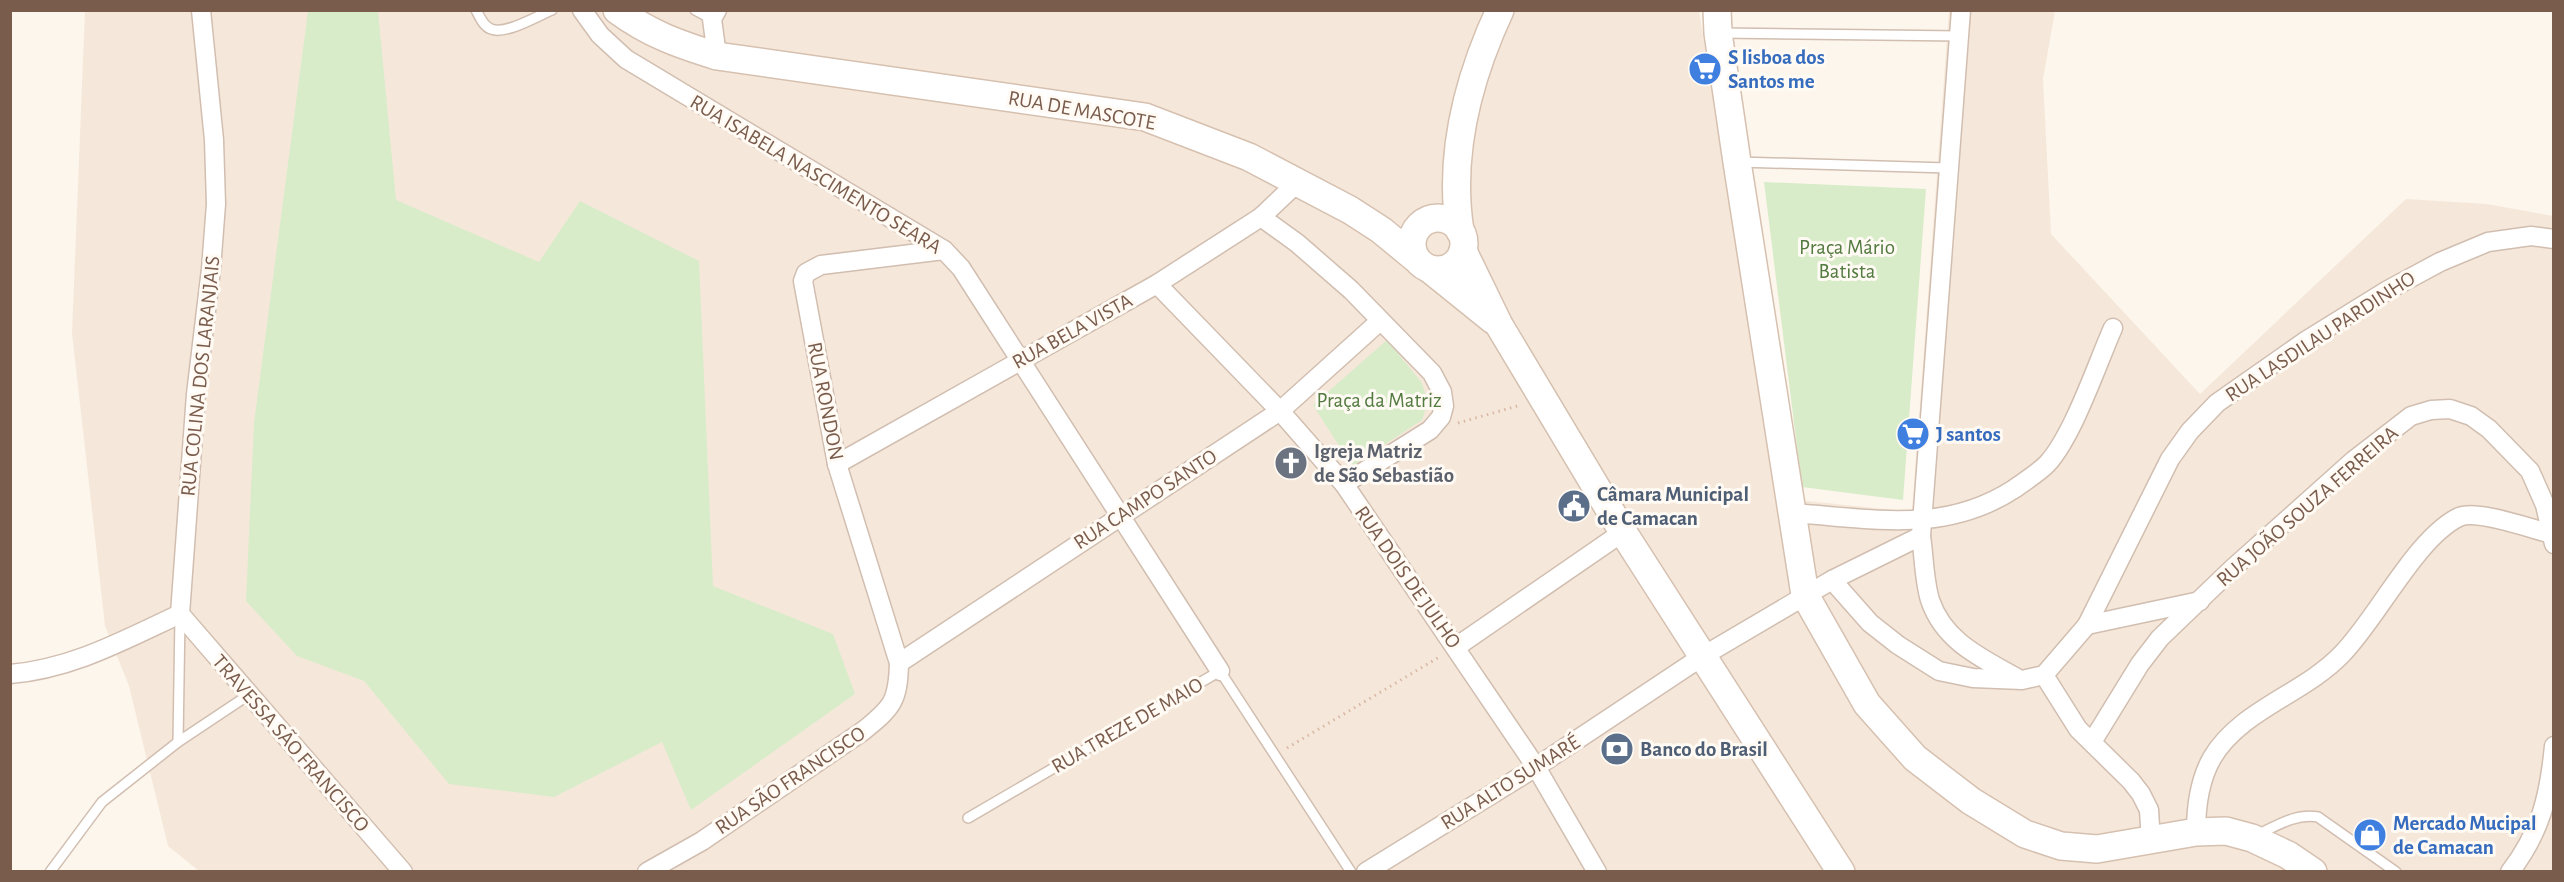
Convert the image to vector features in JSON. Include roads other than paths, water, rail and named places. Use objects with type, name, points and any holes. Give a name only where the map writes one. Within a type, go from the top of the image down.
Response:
[{"type":"main road","name":"RUA DE MASCOTE","points":[[617,10],[640,27],[663,39],[717,56],[1145,117],[1249,157],[1352,211],[1381,230],[1499,325]]},
{"type":"main road","points":[[1500,10],[1482,51],[1469,90],[1460,137],[1456,190],[1462,241],[1459,260],[1451,267],[1441,270],[1423,264],[1411,248],[1416,228],[1424,221],[1434,218],[1454,223],[1462,241],[1499,325],[1623,532],[1835,861],[1863,872]]},
{"type":"main road","points":[[1718,22],[1737,162],[1804,595],[1867,704],[1915,758],[1971,801],[2025,834],[2061,846],[2097,849],[2151,842],[2196,832],[2226,831],[2252,838],[2288,855],[2313,872]]},
{"type":"street","name":"RUA COLINA DOS LARANJAIS","points":[[180,614],[196,394],[212,269],[216,204],[214,141],[201,10]]},
{"type":"street","name":"RUA ISABELA NASCIMENTO SEARA","points":[[582,10],[600,35],[626,59],[944,250],[961,268],[1121,514]]},
{"type":"street","points":[[1961,10],[1921,528],[1930,600],[1941,623],[1953,638],[1971,652],[2022,680]]},
{"type":"street","points":[[714,15],[717,56]]},
{"type":"street","name":"RUA BELA VISTA","points":[[837,464],[1020,359],[1157,285],[1261,217],[1297,183]]},
{"type":"street","points":[[1261,217],[1297,243],[1351,290],[1432,373],[1442,392],[1444,406],[1441,417],[1430,430],[1344,484]]},
{"type":"street","name":"RUA LASDILAU PARDINHO","points":[[2044,675],[2087,625],[2170,459],[2190,431],[2217,403],[2304,342],[2388,290],[2440,262],[2488,242],[2531,236],[2553,238]]},
{"type":"street","name":"RUA RONDON","points":[[899,663],[837,464],[804,290],[806,273],[821,265],[944,250]]},
{"type":"street","name":"RUA DOIS DE JULHO","points":[[1157,285],[1280,411],[1344,484],[1536,767],[1597,872]]},
{"type":"street","name":"RUA CAMPO SANTO","points":[[899,663],[1121,514],[1280,411],[1380,321]]},
{"type":"street","points":[[1804,595],[1921,528],[1982,507],[2008,493],[2047,463],[2067,432],[2113,328]]},
{"type":"street","name":"RUA JOÃO SOUZA FERREIRA","points":[[2091,742],[2140,664],[2160,638],[2232,568],[2354,460],[2410,416],[2431,410],[2450,409],[2472,416],[2489,429],[2530,471],[2545,506],[2553,539]]},
{"type":"street","points":[[1791,513],[1921,528]]},
{"type":"street","name":"RUA TREZE DE MAIO","points":[[1121,514],[1220,671]]},
{"type":"street","points":[[2196,832],[2201,789],[2212,758],[2227,737],[2239,726],[2310,683],[2342,655],[2440,529],[2462,516],[2476,515],[2553,539]]},
{"type":"street","points":[[1456,647],[1623,532]]},
{"type":"street","points":[[1832,580],[1870,623],[1898,645],[1939,671],[1973,678],[2022,680],[2044,675],[2078,729],[2141,794],[2149,810],[2151,842]]},
{"type":"street","name":"RUA ALTO SUMARÉ","points":[[1366,872],[1536,767],[1704,656],[1804,595]]},
{"type":"street","points":[[2087,625],[2200,601]]},
{"type":"street","points":[[10,674],[39,672],[87,658],[180,614]]},
{"type":"street","name":"TRAVESSA SÃO FRANCISCO","points":[[180,614],[403,872]]},
{"type":"street","name":"RUA SÃO FRANCISCO","points":[[647,872],[702,841],[881,717],[894,701],[898,686],[899,663]]},
{"type":"street","points":[[2519,869],[2543,814],[2550,786],[2553,746]]},
{"type":"lane","points":[[476,10],[485,25],[497,30],[507,29],[552,10]]},
{"type":"lane","points":[[695,10],[714,15]]},
{"type":"lane","points":[[1718,22],[1959,36]]},
{"type":"lane","points":[[1737,162],[1948,168]]},
{"type":"lane","name":"RUA COLINA DOS LARANJAIS","points":[[178,741],[180,614]]},
{"type":"lane","points":[[1220,671],[1351,872]]},
{"type":"lane","name":"RUA TREZE DE MAIO","points":[[968,818],[1220,671]]},
{"type":"lane","points":[[50,872],[102,802],[178,741],[250,694]]},
{"type":"lane","points":[[2252,838],[2290,819],[2318,818],[2396,872]]},
{"type":"place","name":"S lisboa dos Santos me","points":[[1705,69]]},
{"type":"place","name":"J santos","points":[[1913,434]]},
{"type":"place","name":"Igreja Matriz de São Sebastião","points":[[1291,463]]},
{"type":"place","name":"Câmara Municipal de Camacan","points":[[1574,506]]},
{"type":"place","name":"Banco do Brasil","points":[[1617,749]]},
{"type":"place","name":"Mercado Mucipal de Camacan","points":[[2370,835]]},
{"type":"park label","name":"Praça Mário Batista","points":[[1847,259]]},
{"type":"park label","name":"Praça da Matriz","points":[[1379,400]]}]
